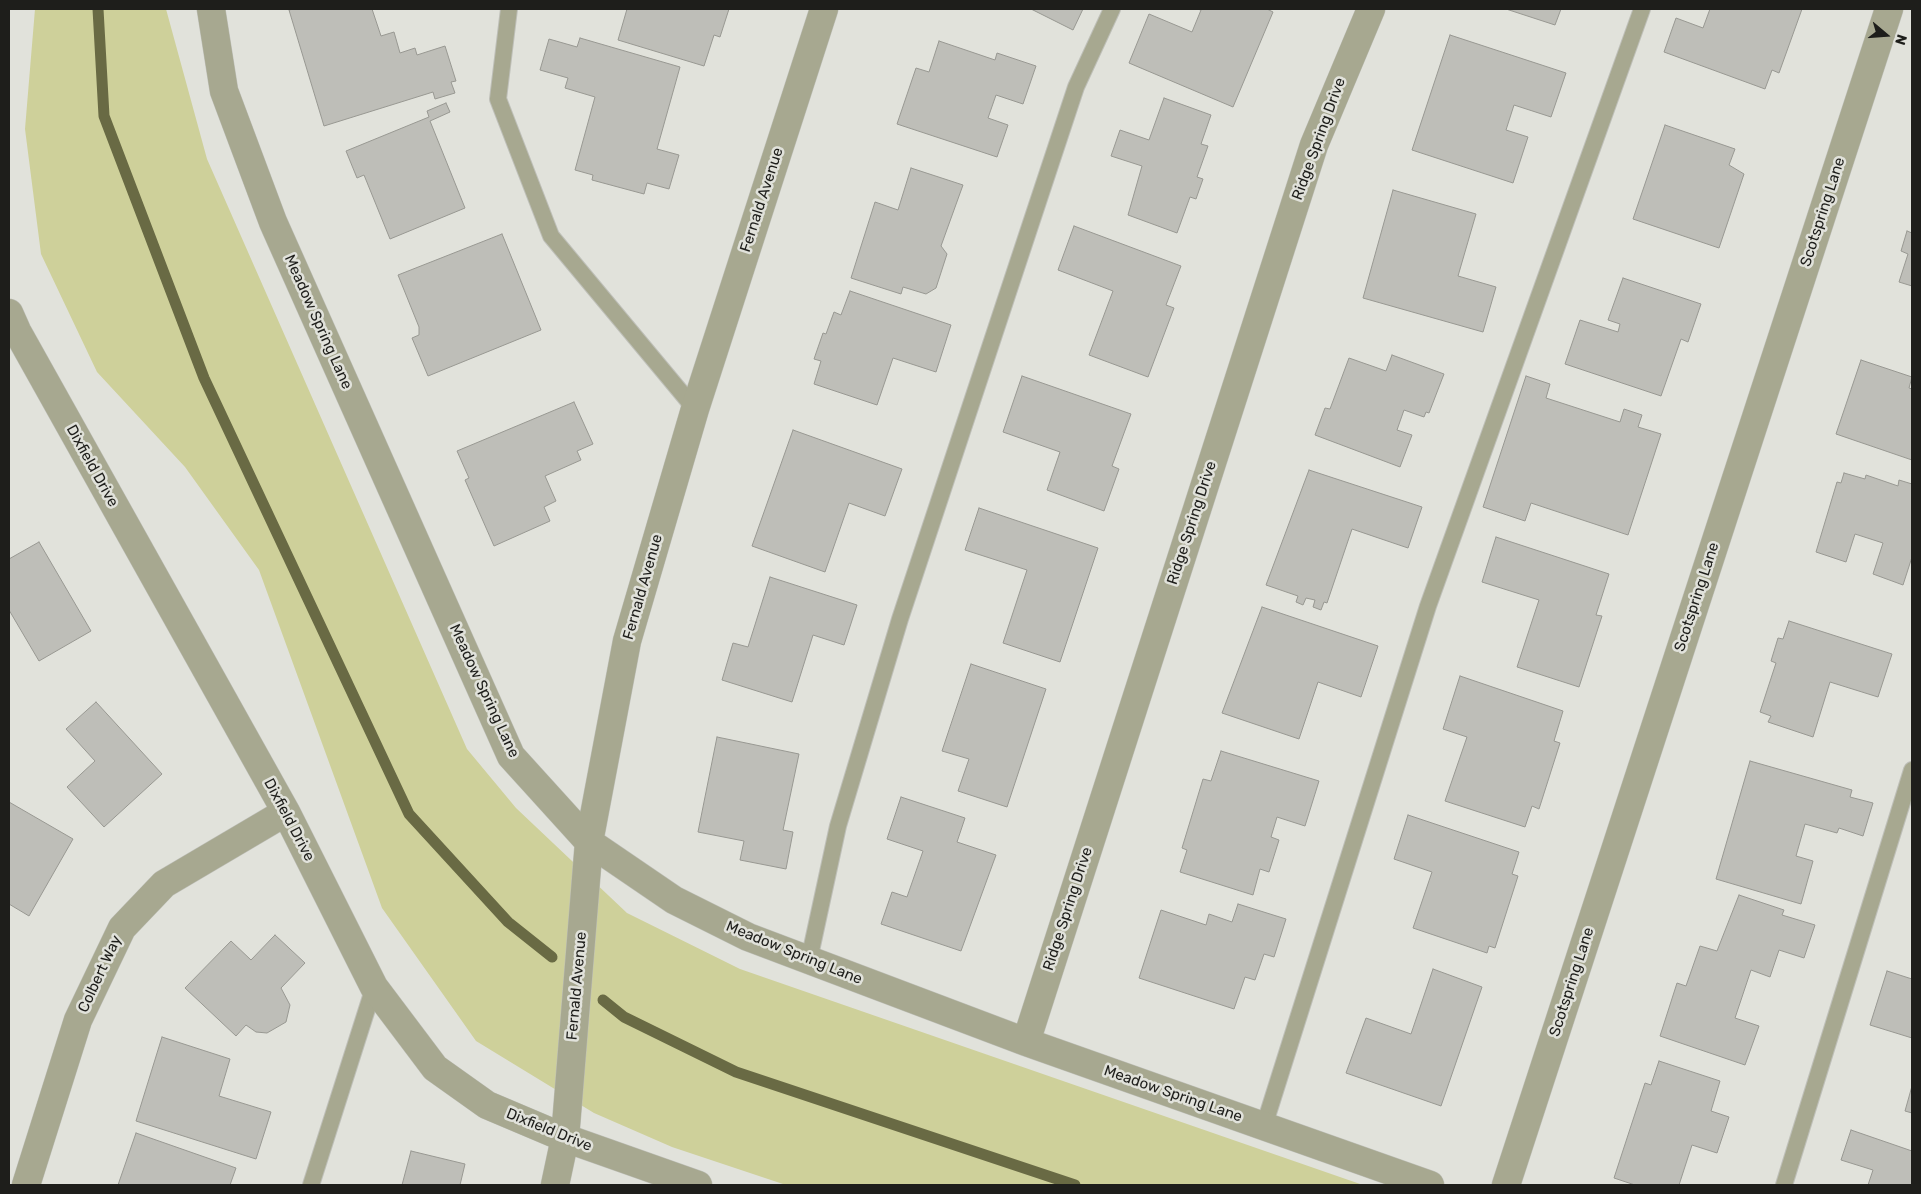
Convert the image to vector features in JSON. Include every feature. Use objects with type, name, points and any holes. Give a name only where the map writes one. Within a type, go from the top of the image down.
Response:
[{"type":"street","name":"Meadow Spring Lane","points":[[212,9],[224,91],[273,222],[511,756],[589,842],[674,900],[748,937],[1026,1042],[1430,1185]]},
{"type":"street","name":"Fernald Avenue","points":[[555,1185],[565,1138],[589,842],[627,641],[695,409],[824,9]]},
{"type":"street","name":"Ridge Spring Drive","points":[[1026,1042],[1314,146],[1371,9]]},
{"type":"street","name":"Scotspring Lane","points":[[1506,1185],[1889,9]]},
{"type":"street","name":"Dixfield Drive","points":[[9,314],[286,812],[374,987],[435,1068],[487,1105],[565,1138],[698,1185]]},
{"type":"street","name":"Colbert Way","points":[[26,1185],[78,1020],[122,928],[164,884],[286,812]]},
{"type":"lane","points":[[509,9],[498,99],[551,236],[695,409]]},
{"type":"lane","points":[[809,960],[838,826],[900,620],[1076,87],[1112,9]]},
{"type":"lane","points":[[1264,1126],[1428,606],[1642,9]]},
{"type":"lane","points":[[1784,1185],[1912,770]]},
{"type":"lane","points":[[310,1185],[374,987]]},
{"type":"green space","points":[[35,9],[166,9],[207,159],[467,749],[516,808],[627,913],[740,969],[1363,1185],[786,1185],[672,1147],[594,1113],[476,1041],[382,908],[259,570],[185,467],[97,372],[41,254],[25,129]]},
{"type":"building","points":[[372,9],[381,36],[394,32],[400,53],[415,48],[417,55],[445,46],[456,81],[451,82],[455,93],[435,99],[433,92],[324,126],[289,10]]},
{"type":"building","points":[[627,9],[729,9],[720,37],[714,35],[704,66],[618,40]]},
{"type":"building","points":[[1031,9],[1083,9],[1073,30]]},
{"type":"building","points":[[1197,9],[1267,9],[1273,12],[1233,107],[1129,63],[1149,14],[1192,32],[1201,10]]},
{"type":"building","points":[[1506,9],[1561,9],[1555,25]]},
{"type":"building","points":[[1710,9],[1802,9],[1779,73],[1772,70],[1765,89],[1664,52],[1676,18],[1703,28]]},
{"type":"building","points":[[1450,35],[1566,73],[1551,117],[1514,105],[1506,130],[1528,137],[1513,183],[1412,150]]},
{"type":"building","points":[[580,38],[680,67],[657,149],[679,155],[669,189],[647,183],[644,194],[592,180],[593,175],[575,170],[595,97],[565,88],[568,78],[540,70],[549,39],[577,47]]},
{"type":"building","points":[[939,41],[995,60],[997,53],[1036,66],[1023,104],[996,95],[988,118],[1008,125],[997,157],[897,124],[916,68],[929,72]]},
{"type":"building","points":[[1164,98],[1211,115],[1201,144],[1208,146],[1197,177],[1203,179],[1196,199],[1190,197],[1177,233],[1128,215],[1142,166],[1111,156],[1120,130],[1149,140]]},
{"type":"building","points":[[446,103],[450,112],[430,121],[465,208],[390,239],[364,175],[357,178],[346,151],[429,117],[427,111]]},
{"type":"building","points":[[1665,125],[1735,149],[1729,165],[1744,174],[1719,248],[1633,219]]},
{"type":"building","points":[[911,168],[963,185],[941,246],[947,254],[936,288],[926,294],[903,287],[901,294],[851,278],[875,202],[898,210]]},
{"type":"building","points":[[1393,190],[1476,214],[1458,276],[1496,287],[1483,332],[1363,298]]},
{"type":"building","points":[[1074,226],[1181,266],[1166,305],[1174,308],[1148,377],[1089,355],[1113,291],[1058,270]]},
{"type":"building","points":[[1907,231],[1912,233],[1912,286],[1899,282],[1908,254],[1901,251]]},
{"type":"building","points":[[502,234],[541,330],[428,376],[412,338],[419,335],[419,327],[398,275]]},
{"type":"building","points":[[1623,278],[1701,304],[1688,342],[1681,339],[1661,396],[1565,364],[1580,320],[1618,332],[1620,324],[1608,320]]},
{"type":"building","points":[[850,291],[951,325],[936,372],[893,358],[877,405],[814,384],[821,361],[814,359],[823,333],[826,334],[834,312],[841,315]]},
{"type":"building","points":[[1392,355],[1444,374],[1429,413],[1426,412],[1424,417],[1404,410],[1397,430],[1412,435],[1400,467],[1315,435],[1325,408],[1330,409],[1349,358],[1386,371]]},
{"type":"building","points":[[1861,360],[1912,377],[1909,388],[1912,389],[1912,460],[1836,434]]},
{"type":"building","points":[[1022,376],[1131,414],[1112,466],[1119,469],[1104,511],[1047,490],[1060,452],[1003,432]]},
{"type":"building","points":[[1526,376],[1550,384],[1546,398],[1620,422],[1624,409],[1642,415],[1638,427],[1661,434],[1628,535],[1531,503],[1525,521],[1483,507]]},
{"type":"building","points":[[574,402],[593,444],[577,451],[581,460],[545,476],[556,501],[544,507],[550,521],[494,546],[465,480],[469,478],[457,451]]},
{"type":"building","points":[[793,430],[902,469],[885,516],[849,503],[825,572],[752,546]]},
{"type":"building","points":[[1309,470],[1422,507],[1408,548],[1352,529],[1327,603],[1324,602],[1321,610],[1313,607],[1315,600],[1306,598],[1303,605],[1296,602],[1298,596],[1266,585]]},
{"type":"building","points":[[1844,473],[1865,479],[1866,475],[1898,486],[1899,480],[1912,484],[1912,557],[1903,585],[1873,574],[1883,543],[1855,534],[1846,562],[1816,552],[1837,482],[1841,483]]},
{"type":"building","points":[[979,508],[1098,548],[1060,662],[1003,643],[1027,570],[965,550]]},
{"type":"building","points":[[1496,537],[1609,574],[1596,615],[1602,616],[1579,687],[1517,667],[1539,600],[1482,582]]},
{"type":"building","points":[[39,542],[91,631],[39,661],[9,610],[9,559]]},
{"type":"building","points":[[770,577],[857,605],[844,645],[813,635],[792,702],[722,680],[733,643],[748,647]]},
{"type":"building","points":[[1262,607],[1378,646],[1361,697],[1318,682],[1299,739],[1222,713]]},
{"type":"building","points":[[1789,621],[1892,654],[1878,697],[1830,682],[1813,737],[1768,722],[1771,716],[1760,712],[1776,663],[1771,661],[1778,638],[1783,639]]},
{"type":"building","points":[[971,664],[1046,689],[1007,807],[958,791],[969,759],[942,751]]},
{"type":"building","points":[[1460,676],[1563,711],[1554,741],[1560,743],[1539,809],[1532,806],[1525,827],[1445,801],[1467,737],[1443,729]]},
{"type":"building","points":[[96,702],[162,774],[104,827],[67,787],[95,761],[66,729]]},
{"type":"building","points":[[717,737],[799,754],[783,830],[793,832],[786,869],[740,860],[744,841],[698,832]]},
{"type":"building","points":[[1221,751],[1319,781],[1305,826],[1277,817],[1271,837],[1279,840],[1269,872],[1260,869],[1253,895],[1180,872],[1187,850],[1182,848],[1203,779],[1211,781]]},
{"type":"building","points":[[1750,761],[1852,790],[1850,797],[1873,803],[1863,836],[1839,828],[1837,833],[1805,824],[1796,856],[1813,861],[1801,904],[1716,879]]},
{"type":"building","points":[[901,797],[965,818],[957,842],[996,855],[961,951],[881,924],[892,892],[907,897],[923,851],[887,839]]},
{"type":"building","points":[[9,802],[73,839],[29,916],[9,904]]},
{"type":"building","points":[[1408,815],[1519,852],[1512,874],[1518,876],[1495,948],[1489,946],[1487,953],[1413,928],[1432,872],[1394,859]]},
{"type":"building","points":[[1739,895],[1784,910],[1782,915],[1815,925],[1804,958],[1779,950],[1770,977],[1751,970],[1735,1018],[1759,1026],[1745,1065],[1660,1036],[1677,983],[1686,986],[1700,946],[1717,951]]},
{"type":"building","points":[[1238,904],[1286,919],[1274,957],[1264,954],[1255,980],[1245,977],[1234,1009],[1139,978],[1161,910],[1206,925],[1209,914],[1232,922]]},
{"type":"building","points":[[275,935],[305,963],[281,988],[290,1005],[286,1022],[267,1033],[256,1032],[246,1025],[236,1036],[185,988],[231,941],[251,960]]},
{"type":"building","points":[[1433,969],[1482,987],[1441,1106],[1346,1073],[1366,1018],[1411,1034]]},
{"type":"building","points":[[1887,971],[1912,979],[1912,1038],[1870,1025]]},
{"type":"building","points":[[162,1037],[230,1059],[219,1096],[271,1112],[256,1159],[136,1121]]},
{"type":"building","points":[[1659,1061],[1720,1081],[1711,1111],[1729,1117],[1717,1153],[1692,1145],[1679,1185],[1635,1185],[1614,1178],[1645,1083],[1651,1085]]},
{"type":"building","points":[[1912,1086],[1912,1113],[1905,1111]]},
{"type":"building","points":[[1851,1130],[1912,1151],[1912,1185],[1868,1185],[1873,1170],[1841,1160]]},
{"type":"building","points":[[136,1133],[236,1168],[230,1185],[118,1185]]},
{"type":"building","points":[[411,1151],[465,1164],[460,1185],[402,1185]]},
{"type":"waterway","points":[[98,9],[104,116],[204,378],[409,814],[508,922],[552,957]]},
{"type":"waterway","points":[[603,1000],[624,1017],[736,1072],[1075,1185]]}]
